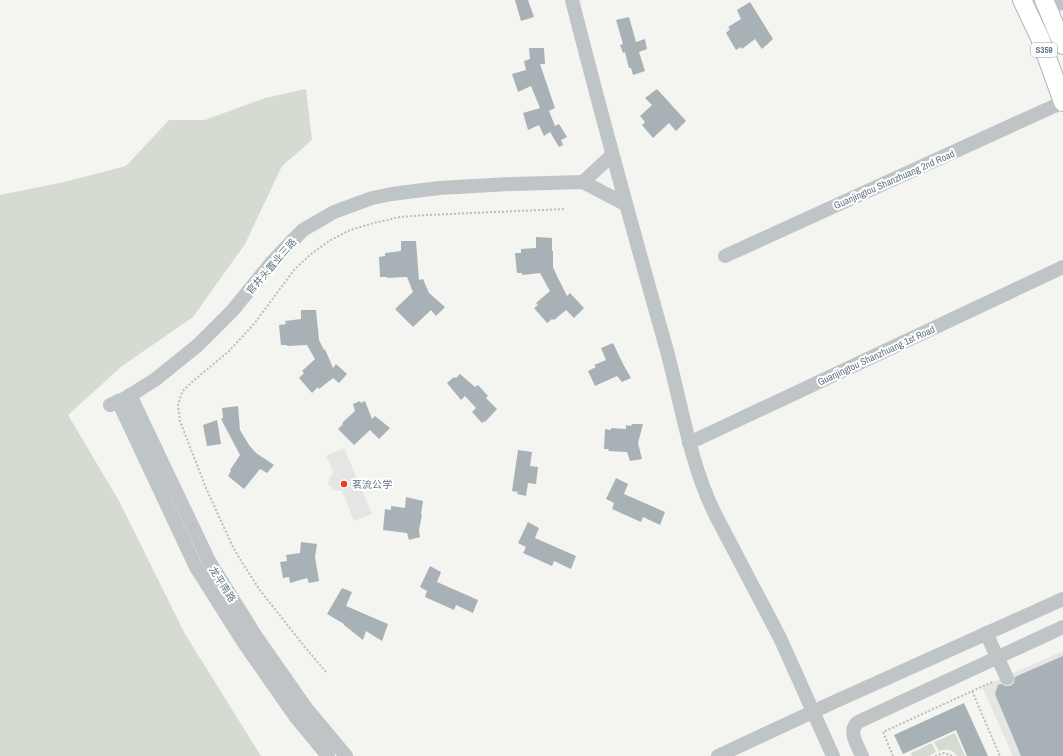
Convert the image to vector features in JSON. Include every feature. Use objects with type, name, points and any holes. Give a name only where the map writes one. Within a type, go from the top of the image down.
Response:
[{"type":"main road","name":"S359","points":[[1022,0],[1040,38],[1063,102]]},
{"type":"main road","name":"S359","points":[[1052,3],[1063,45]]},
{"type":"street","points":[[572,0],[625,204],[673,372],[689,443],[708,499],[780,638],[833,756]]},
{"type":"street","name":"Guanjingtou Shanzhuang 2nd Road","points":[[725,256],[1063,102]]},
{"type":"street","points":[[583,182],[612,155]]},
{"type":"street","name":"官井头置业三路","points":[[119,400],[156,379],[198,345],[233,310],[272,262],[303,230],[334,212],[372,198],[414,191],[512,184],[583,182],[625,204]]},
{"type":"street","name":"Guanjingtou Shanzhuang 1st Road","points":[[689,443],[1063,267]]},
{"type":"street","name":"龙平南路","points":[[119,400],[196,567],[244,643],[295,716],[328,756]]},
{"type":"street","name":"龙平南路","points":[[119,400],[209,561],[255,635],[306,708],[346,756]]},
{"type":"street","points":[[718,756],[1063,598]]},
{"type":"street","points":[[862,756],[853,733],[855,725],[858,722],[1063,627]]},
{"type":"street","points":[[986,633],[1007,678]]},
{"type":"path","points":[[326,672],[259,589],[232,545],[206,488],[180,421],[178,405],[182,392],[229,351],[254,324],[294,270],[311,254],[329,241],[350,230],[374,222],[419,215],[566,209]]},
{"type":"path","points":[[894,756],[883,732],[992,682]]},
{"type":"path","points":[[972,691],[1000,756]]},
{"type":"path","points":[[935,756],[943,753],[953,756]]},
{"type":"shaded area","points":[[306,89],[312,140],[282,166],[245,244],[193,317],[122,366],[68,415],[119,501],[185,634],[261,756],[0,756],[0,195],[64,182],[126,166],[169,120],[205,120],[265,98]]},
{"type":"shaded area","name":"茗流公学","points":[[344,448],[372,514],[354,521],[342,491],[333,490],[328,483],[330,477],[334,473],[326,456]]},
{"type":"shaded area","points":[[1063,651],[1063,756],[1013,756],[982,687]]},
{"type":"shaded area","points":[[955,733],[965,756],[957,756],[949,750],[939,751],[934,742]]},
{"type":"shaded area","points":[[932,743],[936,752],[929,756],[912,756],[911,753]]},
{"type":"building","points":[[515,0],[528,0],[534,17],[521,21]]},
{"type":"building","points":[[750,2],[773,39],[762,49],[755,39],[742,49],[741,47],[736,50],[726,33],[730,29],[728,27],[741,19],[737,10]]},
{"type":"building","points":[[629,17],[636,42],[645,39],[647,49],[639,52],[645,71],[633,75],[631,68],[629,68],[625,52],[623,53],[620,45],[623,44],[616,20]]},
{"type":"building","points":[[529,48],[544,48],[545,64],[540,64],[555,108],[549,111],[555,126],[559,124],[567,137],[561,140],[563,145],[559,147],[550,132],[544,136],[539,125],[528,130],[523,113],[540,108],[531,86],[518,92],[512,74],[526,70],[524,61],[530,59]]},
{"type":"building","points":[[657,89],[686,121],[676,131],[669,123],[653,138],[642,125],[645,122],[640,116],[652,105],[645,98]]},
{"type":"building","points":[[536,237],[552,238],[553,267],[557,276],[567,296],[570,293],[584,308],[574,318],[566,310],[554,320],[552,319],[547,323],[534,308],[538,305],[536,303],[550,291],[540,273],[522,275],[522,273],[517,273],[515,253],[521,253],[521,249],[536,248]]},
{"type":"building","points":[[401,241],[416,241],[419,280],[423,279],[429,293],[445,307],[436,316],[431,310],[413,327],[395,309],[413,292],[407,277],[380,277],[379,257],[385,256],[385,253],[401,251]]},
{"type":"building","points":[[301,310],[316,310],[319,340],[324,350],[325,349],[333,368],[336,364],[347,374],[339,383],[333,378],[319,389],[318,387],[312,393],[299,378],[304,373],[302,371],[315,359],[307,345],[281,345],[279,325],[286,324],[285,321],[301,319]]},
{"type":"building","points":[[613,343],[631,378],[622,382],[617,376],[595,386],[588,371],[596,367],[594,365],[606,360],[601,348]]},
{"type":"building","points":[[460,374],[475,387],[478,385],[488,396],[486,398],[497,409],[485,422],[484,421],[482,423],[472,412],[476,408],[465,396],[461,400],[447,383]]},
{"type":"building","points":[[360,401],[361,403],[365,401],[372,419],[375,416],[390,428],[379,439],[370,430],[354,445],[338,429],[343,424],[342,423],[355,411],[353,404]]},
{"type":"building","points":[[238,406],[240,430],[249,445],[256,453],[274,465],[267,473],[260,469],[244,489],[228,476],[231,471],[230,470],[240,455],[221,419],[223,418],[222,408]]},
{"type":"building","points":[[217,420],[221,444],[207,446],[203,425]]},
{"type":"building","points":[[632,424],[643,424],[638,443],[642,459],[630,461],[627,452],[608,451],[609,449],[604,449],[605,429],[626,429],[626,425],[631,426]]},
{"type":"building","points":[[518,450],[532,452],[530,466],[538,467],[536,484],[528,483],[526,496],[512,491]]},
{"type":"building","points":[[616,478],[628,484],[624,494],[665,512],[660,525],[643,517],[641,522],[612,509],[614,503],[606,499]]},
{"type":"building","points":[[406,497],[423,501],[419,530],[420,537],[409,540],[407,533],[383,530],[385,509],[391,510],[391,506],[405,508]]},
{"type":"building","points":[[528,522],[539,528],[535,538],[576,556],[571,569],[554,561],[552,566],[523,553],[526,547],[518,543]]},
{"type":"building","points":[[301,542],[317,544],[315,557],[319,581],[309,583],[307,578],[290,583],[289,577],[283,578],[280,562],[287,561],[286,555],[300,553]]},
{"type":"building","points":[[430,566],[441,572],[437,582],[478,600],[473,613],[456,605],[454,610],[425,597],[427,591],[420,587]]},
{"type":"building","points":[[342,588],[352,592],[346,606],[388,624],[382,641],[366,631],[363,640],[344,624],[327,614]]},
{"type":"building","points":[[1063,656],[1063,756],[1021,756],[995,694],[998,685],[1001,684],[1010,686],[1014,683],[1015,677]]},
{"type":"building","points":[[964,703],[988,756],[967,756],[956,730],[903,754],[894,735]]},
{"type":"place","name":"茗流公学","points":[[344,484]]}]
